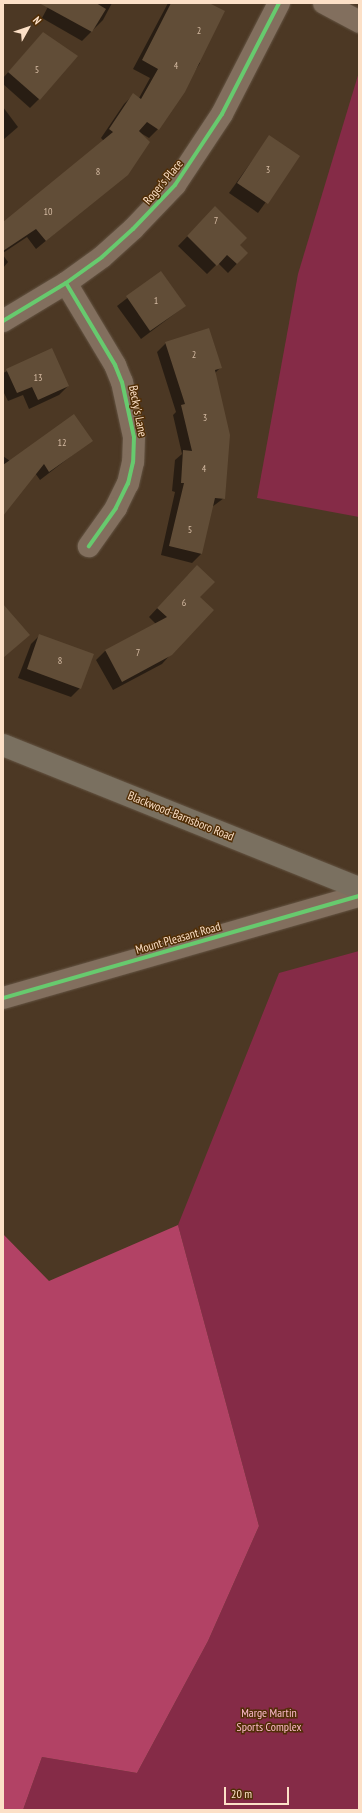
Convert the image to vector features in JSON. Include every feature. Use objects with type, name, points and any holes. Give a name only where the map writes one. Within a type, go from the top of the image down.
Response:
[{"type":"main road","name":"Blackwood-Barnsboro Road","points":[[3,745],[359,888]]},
{"type":"street","name":"Roger's Place","points":[[3,321],[66,283],[133,229],[175,185],[222,114],[279,3]]},
{"type":"street","points":[[324,3],[359,22]]},
{"type":"street","name":"Becky's Lane","points":[[66,283],[115,365],[122,382],[134,437],[133,462],[128,482],[116,508],[89,546]]},
{"type":"street","name":"Mount Pleasant Road","points":[[3,998],[359,896]]},
{"type":"green space","points":[[359,72],[359,517],[257,498],[298,274]]},
{"type":"green space","name":"Marge Martin Sports Complex","points":[[359,951],[359,1810],[23,1810],[42,1757],[137,1773],[208,1641],[259,1526],[178,1225],[279,973]]},
{"type":"shaded area","points":[[178,1225],[259,1526],[208,1641],[137,1773],[42,1757],[23,1810],[3,1810],[3,1234],[49,1281]]},
{"type":"building","points":[[39,3],[96,3],[106,9],[92,32]]},
{"type":"building","points":[[171,3],[209,3],[225,11],[185,92],[159,130],[147,122],[139,131],[150,142],[128,175],[46,241],[36,229],[3,251],[3,222],[113,132],[109,129],[133,93],[141,99],[158,69],[142,60]]},
{"type":"building","points":[[43,32],[78,56],[40,100],[8,72]]},
{"type":"building","points":[[269,135],[300,156],[268,204],[237,183]]},
{"type":"building","points":[[215,206],[247,238],[240,245],[248,253],[237,264],[227,255],[217,266],[187,236]]},
{"type":"building","points":[[161,271],[186,306],[150,331],[126,296]]},
{"type":"building","points":[[209,328],[222,368],[215,370],[230,435],[225,499],[215,498],[202,554],[169,546],[184,483],[181,483],[183,450],[192,451],[181,405],[185,404],[165,342]]},
{"type":"building","points":[[52,348],[69,386],[38,400],[32,387],[17,393],[6,369]]},
{"type":"building","points":[[74,414],[93,441],[49,472],[44,464],[3,516],[3,465]]},
{"type":"building","points":[[197,565],[215,582],[200,597],[214,610],[172,655],[122,682],[105,650],[167,617],[157,608]]},
{"type":"building","points":[[3,604],[30,635],[3,658]]},
{"type":"building","points":[[39,634],[94,654],[81,689],[27,669]]},
{"type":"cycle path","points":[[3,321],[66,283],[102,257],[133,229],[175,185],[222,114],[279,3]]},
{"type":"cycle path","points":[[66,283],[115,365],[122,382],[134,437],[133,462],[128,483],[116,508],[89,546]]},
{"type":"cycle path","points":[[3,998],[359,896]]}]
